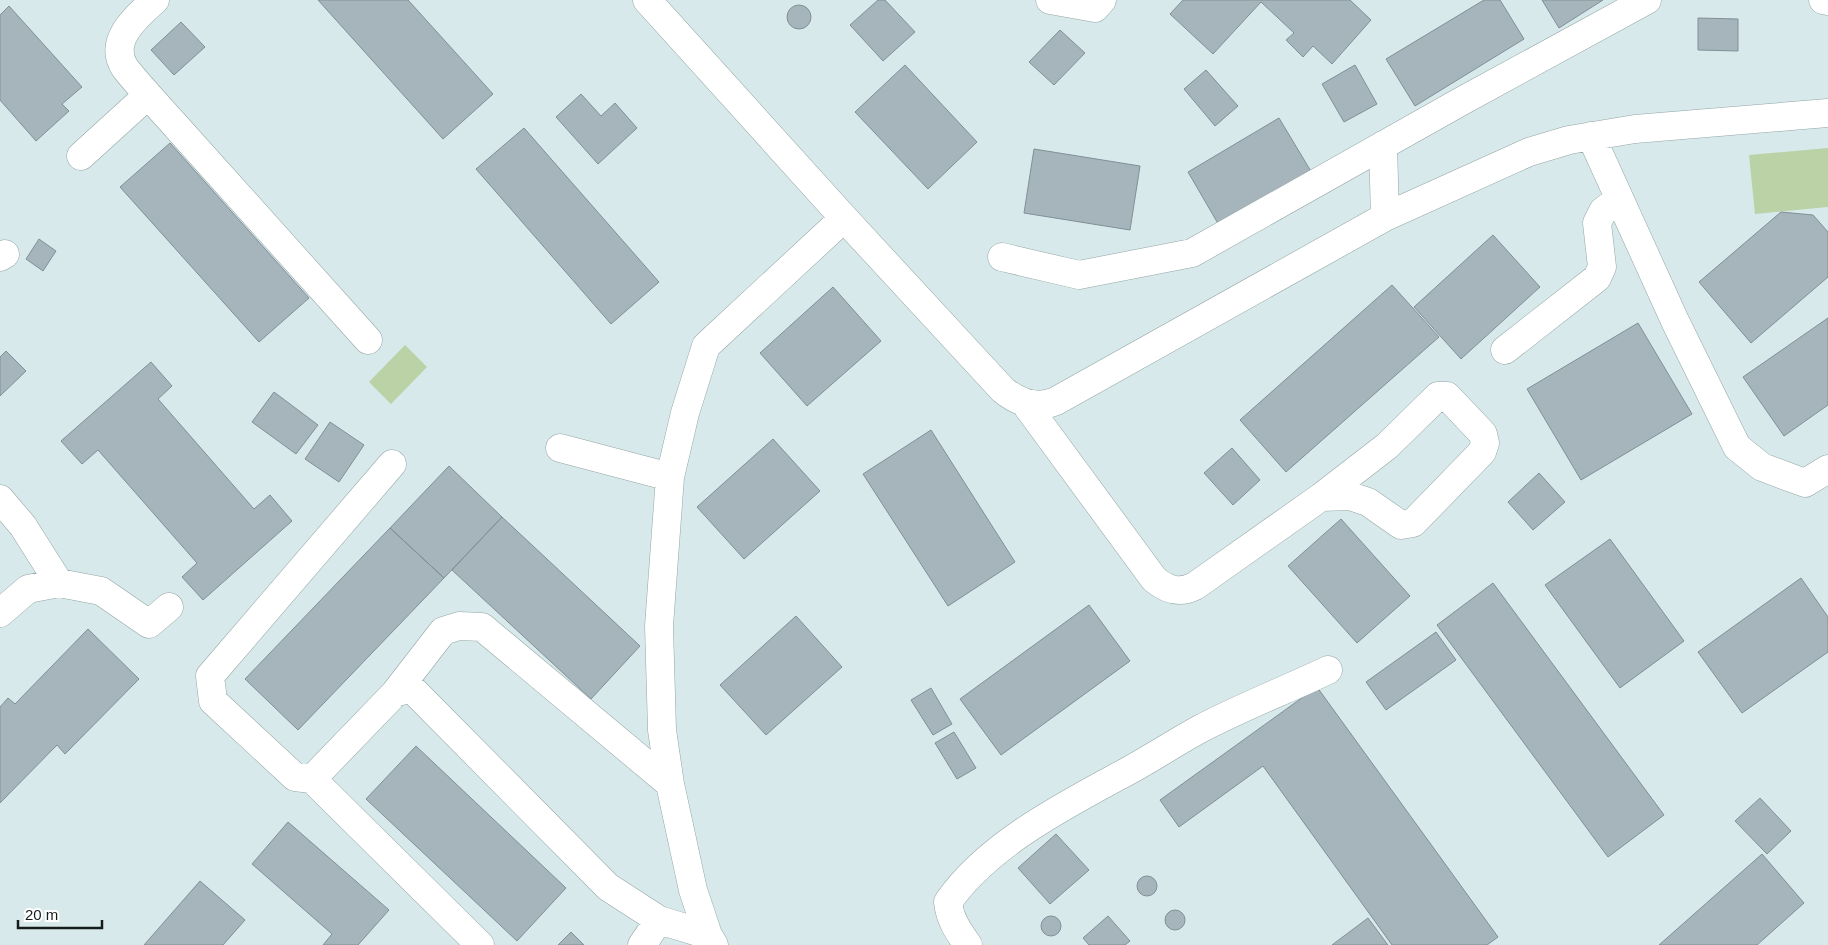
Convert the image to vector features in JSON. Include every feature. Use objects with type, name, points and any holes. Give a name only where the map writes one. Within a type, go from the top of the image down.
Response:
[{"type":"street","points":[[155,0],[128,26],[121,40],[119,54],[125,68],[368,340]]},
{"type":"street","points":[[647,0],[844,218],[1004,390],[1024,402],[1145,568],[1162,586],[1180,591],[1195,586],[1321,497],[1387,446],[1438,396],[1448,396],[1483,434],[1485,443],[1482,452],[1413,523],[1401,525],[1368,502],[1350,496],[1321,497]]},
{"type":"street","points":[[1050,0],[1095,8],[1102,0]]},
{"type":"street","points":[[1002,257],[1079,275],[1192,253],[1383,145],[1647,0]]},
{"type":"street","points":[[1824,0],[1828,1]]},
{"type":"street","points":[[81,156],[148,95]]},
{"type":"street","points":[[1024,402],[1040,404],[1056,401],[1385,217],[1529,152],[1569,140],[1644,128],[1828,113]]},
{"type":"street","points":[[1591,136],[1674,321],[1737,447],[1762,467],[1805,483],[1828,469]]},
{"type":"street","points":[[1383,145],[1385,217]]},
{"type":"street","points":[[1505,350],[1597,278],[1602,267],[1597,223],[1602,211],[1620,199]]},
{"type":"street","points":[[711,940],[693,890],[670,784],[662,730],[659,626],[670,477],[685,413],[706,346],[844,218]]},
{"type":"street","points":[[560,448],[670,477]]},
{"type":"street","points":[[392,464],[210,676],[213,701],[296,777],[312,779],[480,945]]},
{"type":"street","points":[[0,499],[23,526],[59,583]]},
{"type":"street","points":[[0,613],[28,589],[59,583],[101,591],[149,624],[169,607]]},
{"type":"street","points":[[312,779],[395,693],[443,631],[459,626],[482,627],[670,784]]},
{"type":"street","points":[[968,945],[954,925],[949,914],[948,902],[959,886],[997,851],[1056,810],[1200,729],[1328,670]]},
{"type":"street","points":[[395,693],[411,688],[608,886],[659,920],[711,940]]},
{"type":"street","points":[[642,945],[659,920]]},
{"type":"green space","points":[[1828,148],[1828,207],[1755,214],[1749,155]]},
{"type":"green space","points":[[405,345],[427,367],[391,404],[369,382]]},
{"type":"building","points":[[318,0],[408,0],[493,94],[443,139]]},
{"type":"building","points":[[878,0],[885,0],[915,32],[883,61],[850,25]]},
{"type":"building","points":[[1183,0],[1350,0],[1371,20],[1332,64],[1313,46],[1303,57],[1286,40],[1294,33],[1261,2],[1213,54],[1170,14]]},
{"type":"building","points":[[1484,0],[1500,0],[1524,39],[1415,106],[1386,59]]},
{"type":"building","points":[[1542,0],[1603,0],[1559,28]]},
{"type":"building","points":[[799,5],[804,6],[810,12],[810,22],[804,28],[799,29],[794,28],[788,22],[787,17],[788,12],[794,6]]},
{"type":"building","points":[[9,6],[82,87],[62,104],[69,111],[36,141],[0,100],[0,15]]},
{"type":"building","points":[[1698,18],[1738,19],[1738,51],[1698,50]]},
{"type":"building","points":[[181,22],[205,47],[174,75],[151,50]]},
{"type":"building","points":[[1060,30],[1085,53],[1054,85],[1029,62]]},
{"type":"building","points":[[905,65],[977,142],[928,189],[855,112]]},
{"type":"building","points":[[1355,65],[1377,104],[1344,122],[1322,84]]},
{"type":"building","points":[[1206,70],[1238,106],[1215,126],[1184,89]]},
{"type":"building","points":[[581,94],[601,116],[615,103],[637,128],[598,164],[556,117]]},
{"type":"building","points":[[1279,118],[1312,173],[1220,227],[1188,172]]},
{"type":"building","points":[[524,128],[659,282],[611,324],[476,169]]},
{"type":"building","points":[[170,143],[309,298],[259,342],[120,187]]},
{"type":"building","points":[[1034,149],[1140,166],[1130,230],[1024,213]]},
{"type":"building","points":[[1781,212],[1813,215],[1828,232],[1828,277],[1751,343],[1699,282]]},
{"type":"building","points":[[1493,235],[1540,287],[1461,359],[1414,307]]},
{"type":"building","points":[[39,239],[56,251],[43,271],[26,259]]},
{"type":"building","points":[[1392,285],[1439,337],[1286,472],[1240,420]]},
{"type":"building","points":[[833,287],[881,341],[807,406],[760,353]]},
{"type":"building","points":[[1828,318],[1828,405],[1784,436],[1743,377]]},
{"type":"building","points":[[1638,323],[1692,414],[1581,480],[1527,389]]},
{"type":"building","points":[[6,351],[26,371],[0,396],[0,357]]},
{"type":"building","points":[[151,362],[172,386],[158,399],[254,509],[270,495],[292,521],[203,600],[182,577],[197,563],[98,450],[82,464],[61,441]]},
{"type":"building","points":[[274,392],[318,425],[296,454],[252,422]]},
{"type":"building","points":[[330,422],[364,445],[339,482],[305,459]]},
{"type":"building","points":[[931,430],[1015,562],[948,606],[863,474]]},
{"type":"building","points":[[773,439],[820,491],[744,559],[697,507]]},
{"type":"building","points":[[1232,448],[1260,480],[1233,505],[1204,473]]},
{"type":"building","points":[[449,466],[502,517],[444,578],[390,528]]},
{"type":"building","points":[[1539,473],[1565,502],[1533,530],[1508,502]]},
{"type":"building","points":[[502,517],[640,646],[591,699],[452,570]]},
{"type":"building","points":[[1341,519],[1410,596],[1357,643],[1288,566]]},
{"type":"building","points":[[390,528],[444,578],[298,730],[245,679]]},
{"type":"building","points":[[1610,539],[1684,641],[1620,688],[1545,585]]},
{"type":"building","points":[[1801,578],[1828,617],[1828,652],[1742,713],[1698,652]]},
{"type":"building","points":[[1493,583],[1664,815],[1608,857],[1437,625]]},
{"type":"building","points":[[1089,605],[1130,661],[1001,755],[960,699]]},
{"type":"building","points":[[796,616],[842,667],[766,735],[720,685]]},
{"type":"building","points":[[88,629],[139,679],[65,754],[57,745],[0,803],[0,707],[8,698],[15,704]]},
{"type":"building","points":[[1436,632],[1456,660],[1386,710],[1366,682]]},
{"type":"building","points":[[1317,687],[1498,937],[1487,945],[1392,945],[1263,766],[1179,827],[1160,800]]},
{"type":"building","points":[[931,688],[952,724],[933,735],[911,700]]},
{"type":"building","points":[[954,732],[976,768],[957,779],[935,743]]},
{"type":"building","points":[[416,746],[566,888],[517,941],[366,799]]},
{"type":"building","points":[[1760,798],[1791,831],[1767,854],[1735,821]]},
{"type":"building","points":[[288,822],[389,910],[358,945],[323,945],[332,934],[252,864]]},
{"type":"building","points":[[1056,834],[1089,870],[1050,904],[1018,868]]},
{"type":"building","points":[[1762,854],[1804,903],[1757,945],[1659,945]]},
{"type":"building","points":[[1147,876],[1154,879],[1157,886],[1154,893],[1147,896],[1140,893],[1137,886],[1140,879]]},
{"type":"building","points":[[200,881],[245,920],[223,945],[144,945]]},
{"type":"building","points":[[1175,910],[1182,913],[1185,920],[1182,927],[1175,930],[1168,927],[1165,920],[1168,913]]},
{"type":"building","points":[[1051,916],[1058,919],[1061,926],[1058,933],[1051,936],[1044,933],[1041,926],[1044,919]]},
{"type":"building","points":[[1108,916],[1130,941],[1125,945],[1089,945],[1083,938]]},
{"type":"building","points":[[1368,918],[1388,945],[1332,945]]},
{"type":"building","points":[[571,932],[584,945],[558,945]]}]
